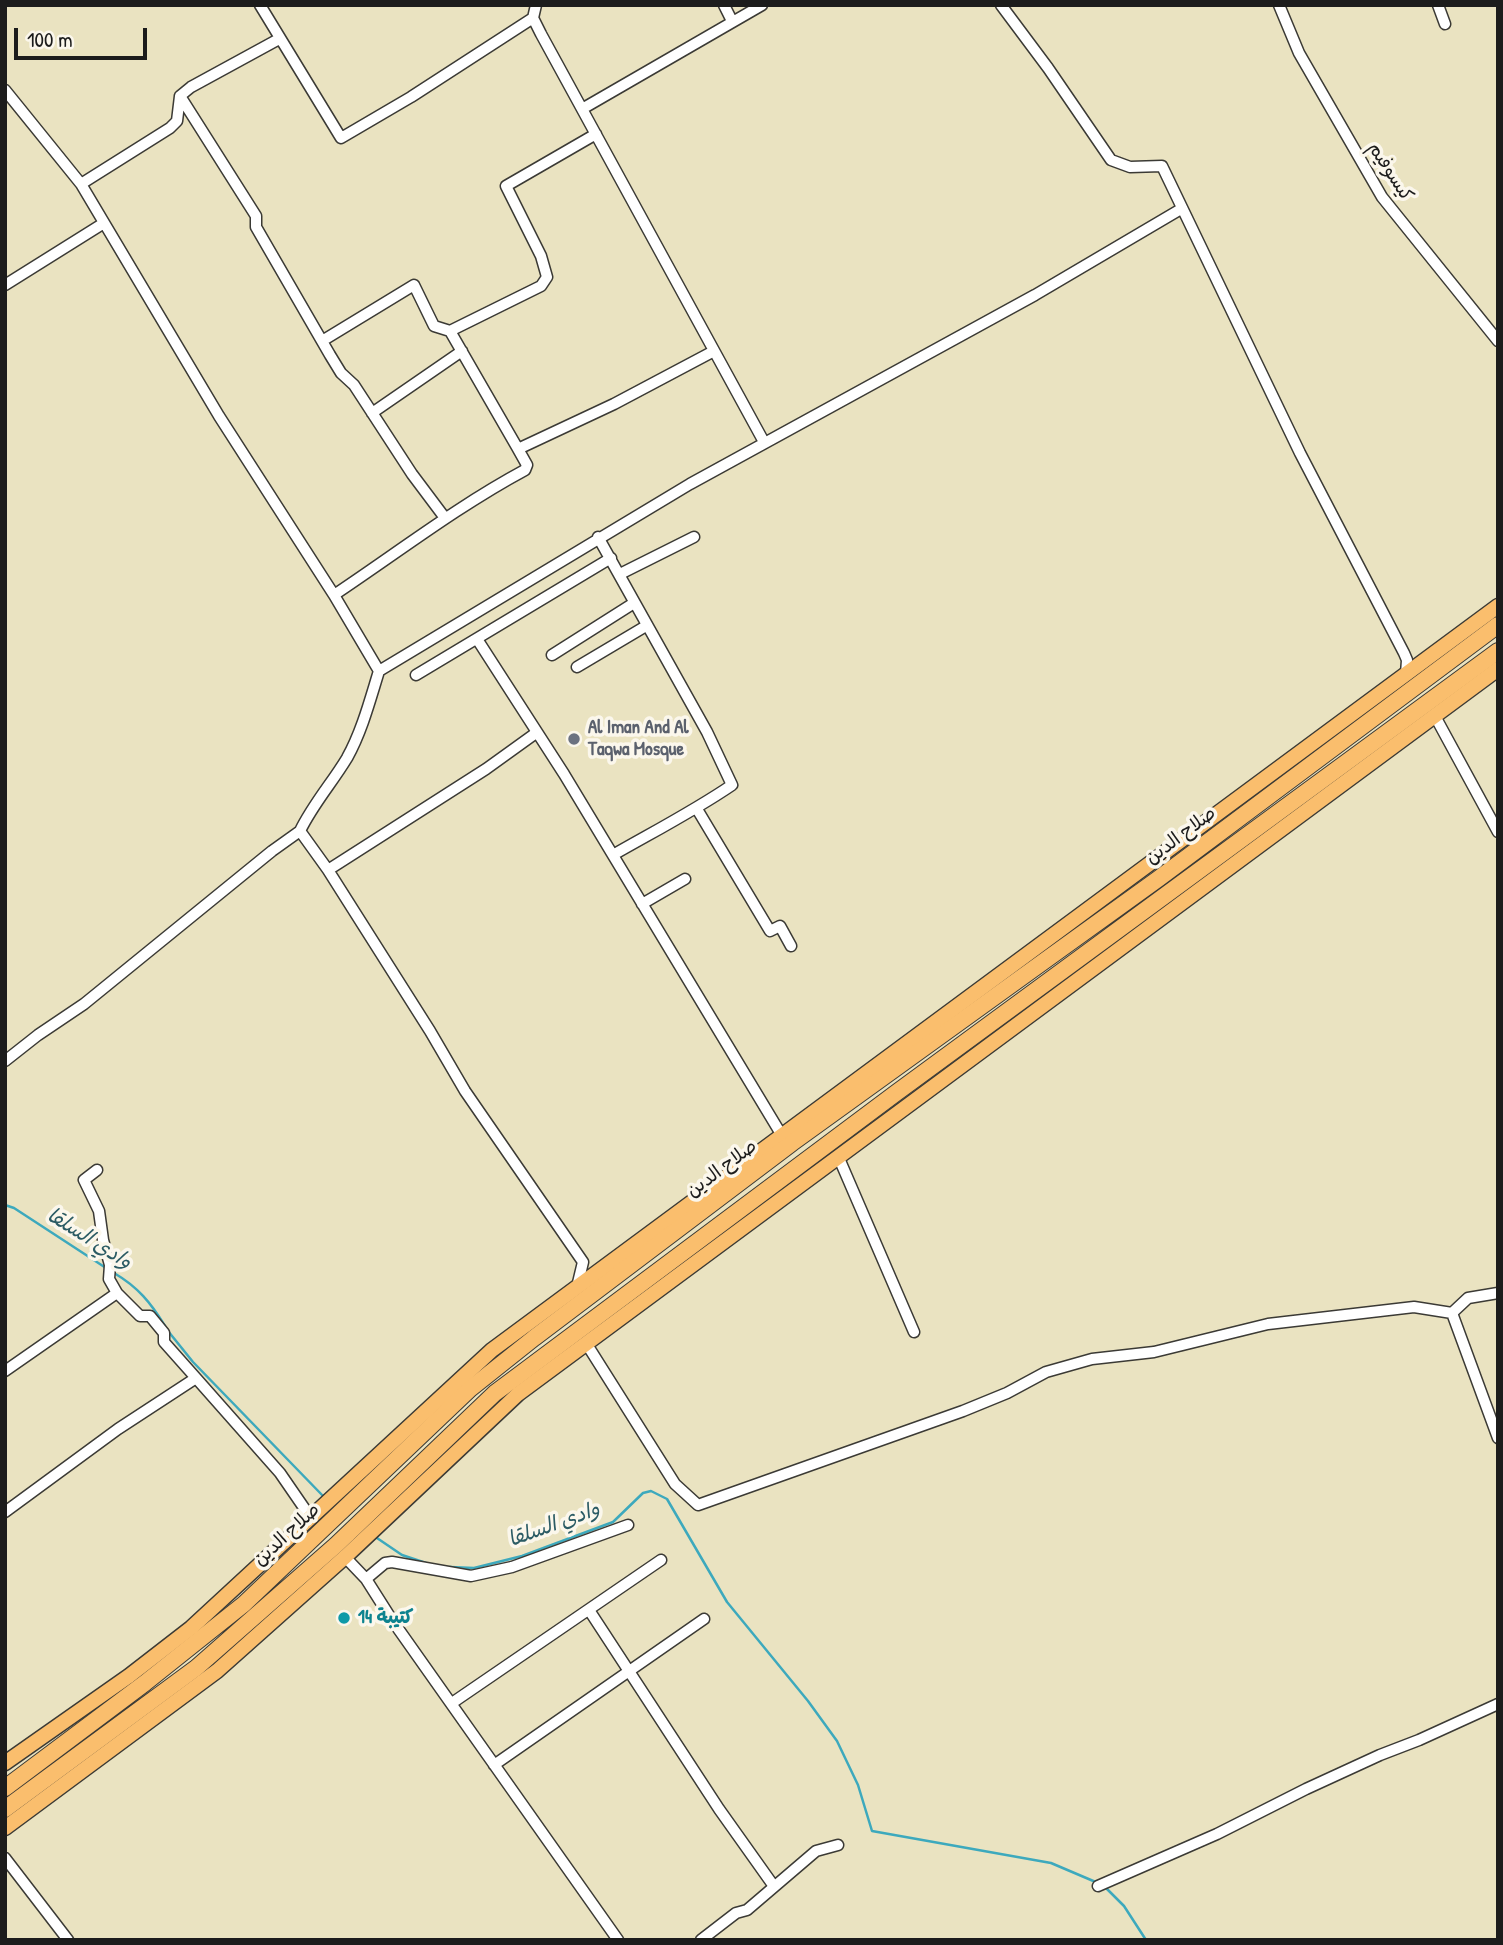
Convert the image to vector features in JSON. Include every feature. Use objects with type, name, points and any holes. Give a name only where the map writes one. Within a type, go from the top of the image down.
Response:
[{"type":"highway","name":"صلاح الدين","points":[[5,1788],[162,1670],[244,1604],[470,1389],[534,1338],[792,1143],[1053,955],[1498,625]]},
{"type":"highway","name":"صلاح الدين","points":[[5,1809],[195,1668],[253,1619],[343,1551],[374,1519],[414,1468],[495,1393],[1498,650]]},
{"type":"highway","points":[[1194,851],[1201,855],[1203,868]]},
{"type":"highway","points":[[1053,955],[1057,963],[1055,976]]},
{"type":"highway","points":[[244,1604],[245,1613],[253,1619]]},
{"type":"main road","points":[[5,1763],[129,1676],[191,1628],[473,1366],[781,1134],[1065,928],[1498,606]]},
{"type":"main road","points":[[374,1519],[497,1411],[586,1343],[1320,800],[1436,718],[1498,669]]},
{"type":"main road","points":[[5,1828],[217,1671],[343,1551]]},
{"type":"street","points":[[260,5],[341,138],[411,97],[533,18]]},
{"type":"street","points":[[536,5],[533,18],[764,442]]},
{"type":"street","points":[[724,5],[732,21]]},
{"type":"street","points":[[582,109],[762,5]]},
{"type":"street","points":[[1000,5],[1048,68],[1111,160],[1130,167],[1161,166],[1300,453],[1401,647],[1407,660],[1406,674]]},
{"type":"street","name":"كيسوفيم","points":[[1279,5],[1299,52],[1382,197],[1498,341]]},
{"type":"street","points":[[1438,5],[1445,24]]},
{"type":"street","points":[[81,184],[170,128],[177,121],[180,96],[191,87],[279,39]]},
{"type":"street","points":[[5,90],[81,184],[219,416],[334,595],[379,671]]},
{"type":"street","points":[[180,96],[256,216],[256,227],[341,373],[354,385],[412,474],[445,518]]},
{"type":"street","points":[[450,331],[541,286],[547,277],[541,256],[506,186],[596,134]]},
{"type":"street","points":[[5,1061],[84,1004],[300,831],[307,816],[348,756],[366,716],[379,671],[598,537],[764,442],[1024,302],[1181,209]]},
{"type":"street","points":[[5,285],[104,223]]},
{"type":"street","points":[[322,341],[414,285],[435,326],[450,331],[527,465],[525,470],[472,500],[334,595]]},
{"type":"street","points":[[372,413],[462,351]]},
{"type":"street","points":[[518,449],[614,404],[714,351]]},
{"type":"street","points":[[598,537],[707,732],[732,786],[697,809],[683,814],[613,855]]},
{"type":"street","points":[[620,574],[694,537]]},
{"type":"street","points":[[416,675],[611,558]]},
{"type":"street","points":[[552,655],[634,603]]},
{"type":"street","points":[[577,667],[646,626]]},
{"type":"street","points":[[477,639],[557,762],[781,1134]]},
{"type":"street","points":[[1401,647],[1430,657]]},
{"type":"street","points":[[1436,718],[1498,832]]},
{"type":"street","points":[[328,870],[486,769],[536,733]]},
{"type":"street","points":[[697,809],[771,931],[780,926],[791,946]]},
{"type":"street","points":[[300,831],[328,870],[465,1091],[583,1262],[592,1264],[612,1261]]},
{"type":"street","points":[[642,904],[685,879]]},
{"type":"street","points":[[838,1156],[914,1332]]},
{"type":"street","points":[[97,1170],[84,1180],[99,1211],[110,1265],[109,1279],[117,1293],[140,1316],[150,1316],[164,1333],[164,1342],[280,1473],[311,1518]]},
{"type":"street","points":[[577,1287],[583,1262]]},
{"type":"street","points":[[5,1371],[117,1293]]},
{"type":"street","points":[[1452,1313],[1468,1298],[1498,1293]]},
{"type":"street","points":[[586,1343],[675,1484],[698,1505],[963,1411],[1007,1393],[1046,1372],[1092,1359],[1154,1352],[1268,1324],[1414,1307],[1452,1313]]},
{"type":"street","points":[[1452,1313],[1498,1438]]},
{"type":"street","points":[[5,1512],[118,1429],[196,1378]]},
{"type":"street","points":[[366,1579],[385,1563],[392,1562],[471,1576],[512,1567],[628,1525]]},
{"type":"street","points":[[343,1551],[366,1579],[392,1620],[618,1940]]},
{"type":"street","points":[[452,1703],[661,1560]]},
{"type":"street","points":[[589,1610],[772,1885]]},
{"type":"street","points":[[494,1765],[704,1619]]},
{"type":"street","points":[[1098,1886],[1217,1834],[1380,1755],[1498,1704]]},
{"type":"street","points":[[701,1940],[736,1913],[747,1910],[772,1885],[816,1851],[838,1845]]},
{"type":"street","points":[[5,1858],[68,1940]]},
{"type":"waterway","name":"وادي السلقا","points":[[5,1205],[14,1208],[106,1268]]},
{"type":"waterway","name":"وادي السلقا","points":[[114,1273],[143,1296],[165,1326]]},
{"type":"waterway","name":"وادي السلقا","points":[[168,1331],[193,1362],[324,1497]]},
{"type":"waterway","name":"وادي السلقا","points":[[450,1567],[474,1568],[522,1556],[613,1522],[643,1493],[651,1491],[667,1499],[727,1602],[837,1741],[858,1785],[872,1831],[1051,1863],[1098,1883]]},
{"type":"waterway","name":"وادي السلقا","points":[[374,1536],[402,1555],[426,1563]]},
{"type":"waterway","name":"وادي السلقا","points":[[1104,1886],[1124,1906],[1146,1940]]},
{"type":"place","name":"Al Iman And Al Taqwa Mosque","points":[[574,739]]},
{"type":"place","name":"كتيبة 14","points":[[344,1618]]}]
